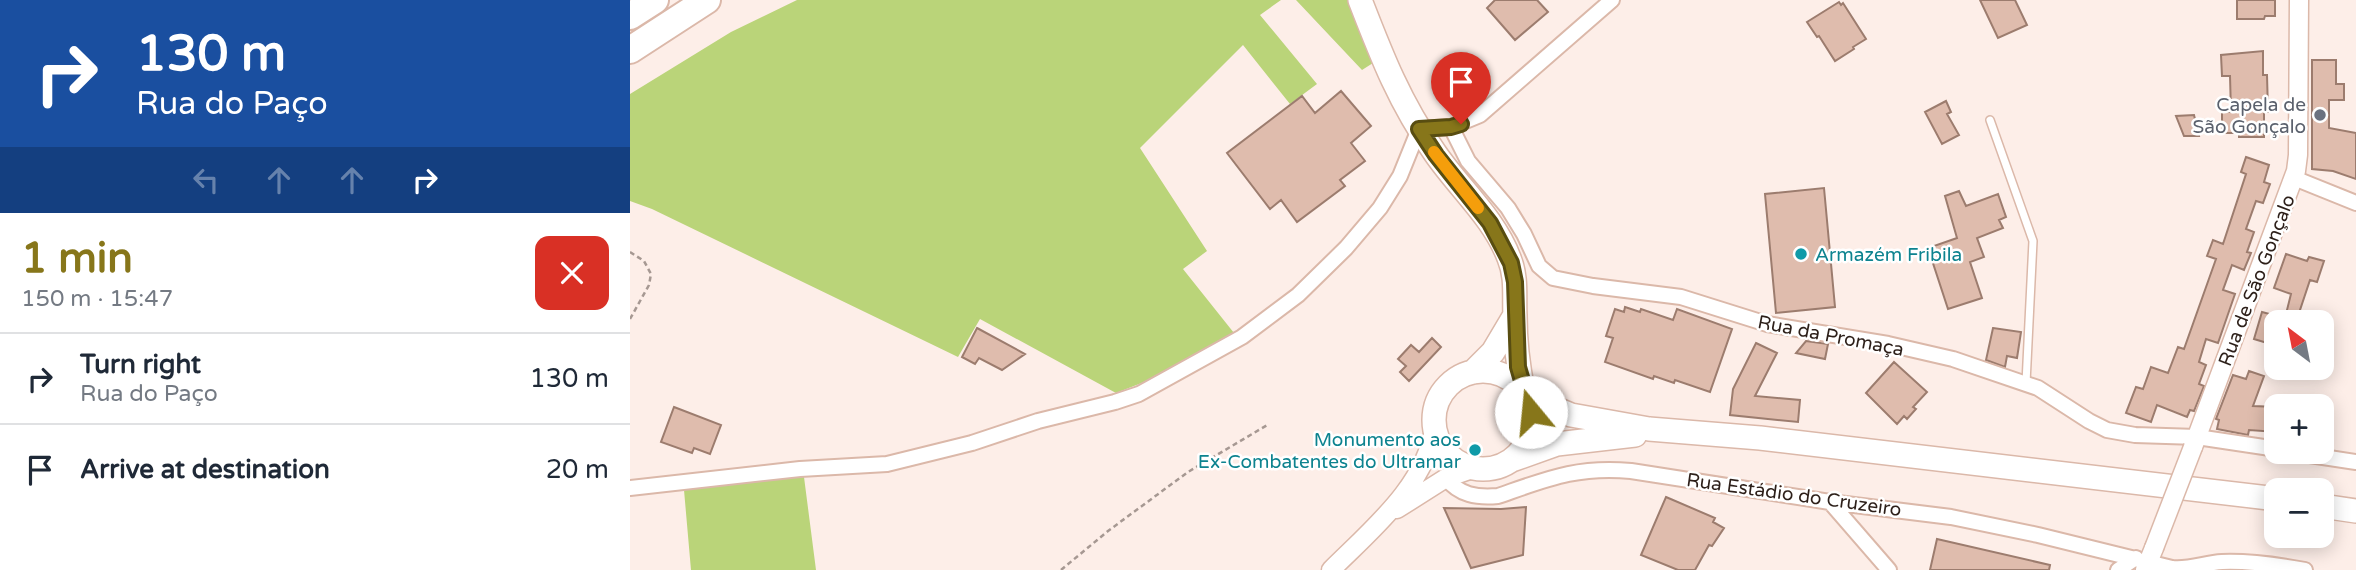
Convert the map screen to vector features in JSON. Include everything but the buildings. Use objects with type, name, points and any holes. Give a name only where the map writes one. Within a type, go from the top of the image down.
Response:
[{"type":"highway","points":[[630,16],[654,0]]},
{"type":"highway","points":[[630,50],[707,0]]},
{"type":"main road","points":[[1360,0],[1393,83],[1419,129],[1436,155],[1490,223],[1506,250],[1515,282],[1518,367],[1531,412],[1529,434],[1523,449],[1512,460]]},
{"type":"main road","points":[[1473,372],[1493,352],[1515,315]]},
{"type":"main road","points":[[1672,432],[1557,444],[1488,468],[1475,468],[1460,463],[1448,453],[1439,440],[1435,411],[1440,397],[1459,377],[1487,371],[1501,373],[1513,380],[1525,393],[1572,415],[1631,427],[1760,438],[2264,497]]},
{"type":"main road","points":[[2334,508],[2356,512]]},
{"type":"street","points":[[630,488],[800,469],[887,464],[972,443],[1038,421],[1139,394],[1242,337],[1298,295],[1352,242],[1380,208],[1405,166],[1419,129],[1451,127],[1489,109],[1612,0]]},
{"type":"street","name":"Rua de São Gonçalo","points":[[2146,559],[2195,442],[2294,178],[2298,155],[2299,0]]},
{"type":"street","name":"Rua da Promaça","points":[[1451,127],[1468,161],[1508,208],[1539,266],[1553,278],[1681,297],[1767,324],[1920,351],[1970,364],[2048,393],[2107,430],[2264,448]]},
{"type":"street","points":[[2294,178],[2356,203]]},
{"type":"street","points":[[1331,570],[1385,517],[1423,465],[1432,444],[1435,425]]},
{"type":"street","points":[[2334,458],[2356,461]]},
{"type":"street","points":[[1385,517],[1446,478],[1475,468]]},
{"type":"street","name":"Rua Estádio do Cruzeiro","points":[[1446,478],[1467,494],[1488,497],[1566,473],[1612,469],[1979,522],[2146,559],[2177,569]]},
{"type":"street","points":[[1830,502],[1889,570]]},
{"type":"street","points":[[2118,570],[2146,559]]},
{"type":"street","points":[[2177,569],[2232,562],[2305,570]]},
{"type":"lane","points":[[1990,120],[2033,242],[2026,383]]},
{"type":"path","points":[[630,252],[643,261],[651,274],[646,290],[630,319]]},
{"type":"path","points":[[1061,570],[1108,531],[1188,472],[1269,424]]},
{"type":"green space","points":[[797,0],[1281,0],[1260,15],[1317,84],[1290,104],[1243,45],[1140,148],[1207,251],[1183,269],[1234,333],[1162,375],[1116,393],[980,319],[958,357],[652,209],[630,201],[630,94],[731,32]]},
{"type":"green space","points":[[1296,0],[1350,0],[1373,63],[1362,70]]},
{"type":"green space","points":[[804,477],[816,570],[691,570],[684,490]]},
{"type":"slow traffic","points":[[1434,152],[1478,208]]},
{"type":"place","name":"Capela de São Gonçalo","points":[[2320,115]]},
{"type":"place","name":"Armazém Fribila","points":[[1801,254]]},
{"type":"place","name":"Monumento aos Ex-Combatentes do Ultramar","points":[[1475,450]]},
{"type":"route","points":[[1461,124],[1419,129],[1436,155],[1490,223],[1506,250],[1514,272],[1518,367],[1531,412]]}]
